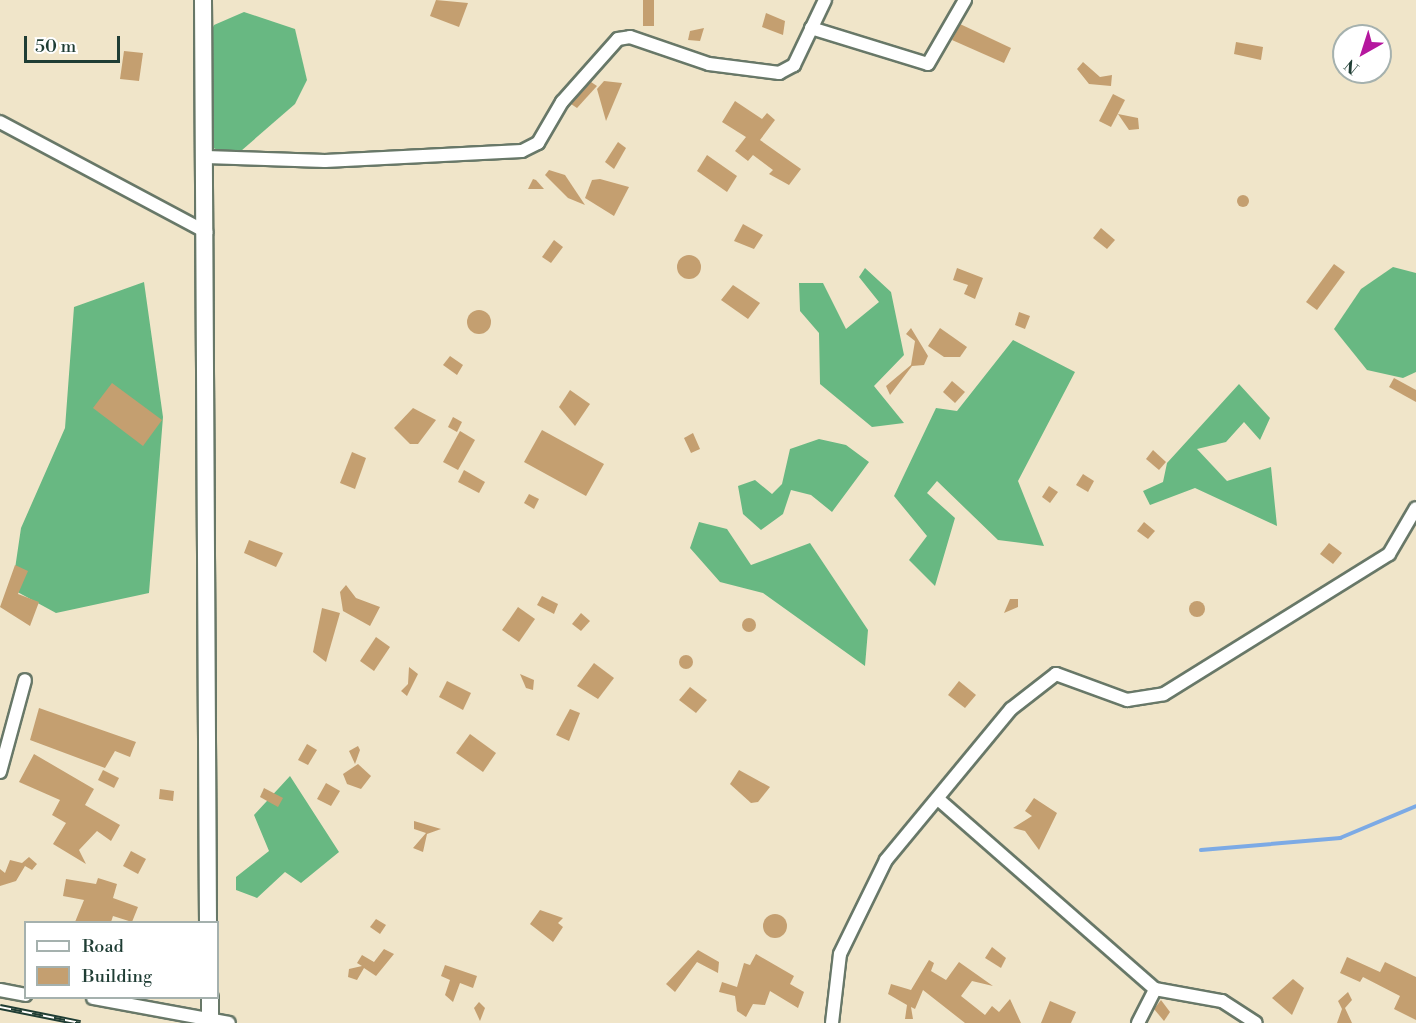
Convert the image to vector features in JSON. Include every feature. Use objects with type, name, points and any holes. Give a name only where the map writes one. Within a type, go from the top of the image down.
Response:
[{"type":"street","points":[[202,0],[206,157],[208,921]]},
{"type":"street","points":[[206,157],[247,161],[505,155],[538,143],[562,102],[618,39],[630,37],[709,64],[779,73],[794,65],[825,0]]},
{"type":"street","points":[[811,28],[928,64],[965,0]]},
{"type":"street","points":[[0,122],[206,232]]},
{"type":"street","points":[[832,1023],[843,949],[893,849],[938,800],[992,727],[1047,678],[1072,676],[1127,700],[1164,694],[1389,554],[1416,508]]},
{"type":"street","points":[[0,772],[25,680]]},
{"type":"street","points":[[938,800],[1155,989],[1222,1001],[1256,1023]]},
{"type":"street","points":[[1138,1023],[1155,989]]},
{"type":"street","points":[[0,990],[24,995]]},
{"type":"street","points":[[98,999],[229,1023]]},
{"type":"street","points":[[210,999],[210,1021]]},
{"type":"green space","points":[[244,12],[295,29],[307,80],[295,104],[234,157],[204,144],[194,66],[214,25]]},
{"type":"green space","points":[[1393,267],[1416,273],[1416,372],[1403,378],[1367,370],[1334,329],[1361,289]]},
{"type":"green space","points":[[865,268],[891,292],[904,355],[874,386],[904,423],[872,427],[820,384],[819,333],[800,311],[799,283],[823,283],[846,329],[879,302],[859,277]]},
{"type":"green space","points":[[144,282],[163,417],[149,593],[56,613],[12,589],[21,528],[65,428],[74,307]]},
{"type":"green space","points":[[1013,340],[1075,372],[1018,481],[1044,546],[998,540],[937,481],[927,493],[955,518],[935,586],[909,560],[927,536],[894,496],[936,408],[957,411]]},
{"type":"green space","points":[[1239,384],[1270,418],[1260,440],[1244,422],[1226,442],[1197,449],[1227,481],[1271,467],[1277,526],[1195,488],[1150,505],[1143,491],[1163,482],[1167,463]]},
{"type":"green space","points":[[819,439],[846,445],[869,462],[832,512],[811,495],[791,490],[783,514],[761,530],[743,514],[738,486],[755,480],[772,494],[782,484],[790,449]]},
{"type":"green space","points":[[699,522],[727,529],[751,565],[810,543],[868,630],[865,666],[763,593],[720,582],[690,548]]},
{"type":"green space","points":[[290,776],[339,852],[301,883],[285,872],[257,898],[236,890],[236,877],[269,851],[254,815]]},
{"type":"building","points":[[436,0],[468,3],[459,27],[430,16]]},
{"type":"building","points":[[643,0],[654,0],[654,26],[643,26]]},
{"type":"building","points":[[766,13],[785,21],[783,35],[762,27]]},
{"type":"building","points":[[960,24],[1011,48],[1004,63],[952,40]]},
{"type":"building","points":[[704,28],[700,41],[688,40],[690,31]]},
{"type":"building","points":[[1236,42],[1263,47],[1261,60],[1234,54]]},
{"type":"building","points":[[124,51],[143,53],[139,81],[120,79]]},
{"type":"building","points":[[1083,62],[1100,77],[1112,75],[1111,86],[1089,84],[1077,69]]},
{"type":"building","points":[[604,81],[622,83],[606,121],[597,89]]},
{"type":"building","points":[[591,82],[597,86],[577,108],[571,104]]},
{"type":"building","points":[[1113,94],[1125,100],[1111,127],[1099,121]]},
{"type":"building","points":[[735,101],[762,119],[767,113],[775,120],[760,140],[801,169],[789,185],[769,174],[773,170],[753,155],[748,161],[735,151],[746,137],[722,122]]},
{"type":"building","points":[[1118,114],[1138,118],[1139,129],[1129,130]]},
{"type":"building","points":[[618,142],[626,148],[614,169],[605,162]]},
{"type":"building","points":[[707,155],[737,176],[727,192],[697,171]]},
{"type":"building","points":[[549,170],[565,175],[585,205],[568,198],[545,175]]},
{"type":"building","points":[[533,179],[536,180],[544,189],[528,189]]},
{"type":"building","points":[[600,179],[629,187],[614,216],[585,198],[592,180]]},
{"type":"building","points":[[1245,195],[1248,196],[1248,206],[1241,207],[1238,206],[1237,199],[1238,196]]},
{"type":"building","points":[[743,224],[763,235],[754,249],[734,241]]},
{"type":"building","points":[[1101,228],[1115,240],[1107,249],[1093,238]]},
{"type":"building","points":[[554,240],[563,247],[551,263],[542,257]]},
{"type":"building","points":[[689,255],[697,259],[701,267],[697,275],[689,279],[681,275],[677,267],[681,259]]},
{"type":"building","points":[[1334,264],[1345,272],[1317,310],[1306,302]]},
{"type":"building","points":[[957,268],[983,278],[975,299],[964,294],[968,285],[953,280]]},
{"type":"building","points":[[733,285],[760,303],[748,319],[721,300]]},
{"type":"building","points":[[479,310],[488,313],[491,322],[488,331],[479,334],[470,331],[467,322],[470,313]]},
{"type":"building","points":[[1019,312],[1030,316],[1025,329],[1015,325]]},
{"type":"building","points":[[911,328],[928,356],[924,365],[912,366],[890,395],[886,386],[911,365],[915,341],[906,334]]},
{"type":"building","points":[[940,328],[967,347],[960,357],[944,357],[928,346]]},
{"type":"building","points":[[450,356],[463,365],[457,375],[443,365]]},
{"type":"building","points":[[1394,378],[1416,390],[1416,402],[1389,387]]},
{"type":"building","points":[[952,381],[965,392],[955,403],[943,392]]},
{"type":"building","points":[[112,383],[162,420],[143,446],[93,408]]},
{"type":"building","points":[[570,390],[590,404],[575,426],[559,407]]},
{"type":"building","points":[[413,408],[436,420],[418,444],[410,444],[394,428]]},
{"type":"building","points":[[453,417],[462,422],[457,432],[448,427]]},
{"type":"building","points":[[542,430],[604,464],[586,496],[524,462]]},
{"type":"building","points":[[460,431],[475,440],[458,470],[443,462]]},
{"type":"building","points":[[693,433],[700,449],[691,453],[684,438]]},
{"type":"building","points":[[1153,450],[1166,462],[1159,470],[1146,459]]},
{"type":"building","points":[[352,452],[366,458],[355,489],[340,483]]},
{"type":"building","points":[[464,470],[485,482],[479,493],[458,482]]},
{"type":"building","points":[[1083,474],[1094,481],[1088,492],[1076,485]]},
{"type":"building","points":[[1049,486],[1058,492],[1050,503],[1042,497]]},
{"type":"building","points":[[529,494],[539,499],[534,509],[524,503]]},
{"type":"building","points":[[1144,522],[1155,531],[1148,539],[1137,531]]},
{"type":"building","points":[[249,540],[283,553],[276,567],[244,553]]},
{"type":"building","points":[[1329,543],[1342,553],[1333,564],[1320,554]]},
{"type":"building","points":[[15,565],[28,571],[18,594],[39,602],[30,626],[0,607]]},
{"type":"building","points":[[346,585],[356,598],[380,607],[370,626],[343,611],[340,592]]},
{"type":"building","points":[[542,596],[558,604],[554,614],[537,605]]},
{"type":"building","points":[[1010,599],[1018,599],[1018,607],[1004,613]]},
{"type":"building","points":[[1194,601],[1200,601],[1205,609],[1203,615],[1194,617],[1189,612],[1189,606]]},
{"type":"building","points":[[518,607],[535,619],[519,642],[502,630]]},
{"type":"building","points":[[322,608],[340,613],[326,662],[313,652]]},
{"type":"building","points":[[581,613],[590,621],[581,631],[572,624]]},
{"type":"building","points":[[746,618],[752,618],[756,625],[752,632],[746,632],[742,628],[742,622]]},
{"type":"building","points":[[376,637],[390,647],[374,671],[360,661]]},
{"type":"building","points":[[686,655],[691,657],[693,662],[691,667],[686,669],[681,667],[679,662],[681,657]]},
{"type":"building","points":[[594,663],[614,678],[598,699],[577,686]]},
{"type":"building","points":[[409,667],[418,674],[407,696],[401,691],[408,684]]},
{"type":"building","points":[[520,674],[534,680],[533,690],[526,688]]},
{"type":"building","points":[[447,681],[471,693],[463,710],[439,697]]},
{"type":"building","points":[[959,681],[976,695],[965,708],[948,695]]},
{"type":"building","points":[[690,687],[707,700],[696,713],[679,700]]},
{"type":"building","points":[[39,708],[136,742],[130,757],[115,751],[105,768],[30,740]]},
{"type":"building","points":[[570,709],[580,713],[569,741],[556,735]]},
{"type":"building","points":[[470,734],[496,753],[483,772],[456,753]]},
{"type":"building","points":[[307,744],[317,750],[308,765],[298,760]]},
{"type":"building","points":[[358,746],[360,750],[355,764],[349,751]]},
{"type":"building","points":[[34,754],[94,789],[85,805],[120,825],[111,841],[97,831],[79,850],[86,864],[53,844],[66,823],[52,815],[60,800],[19,782]]},
{"type":"building","points":[[358,764],[371,776],[361,789],[347,784],[343,774]]},
{"type":"building","points":[[103,770],[119,778],[114,788],[98,780]]},
{"type":"building","points":[[739,770],[770,787],[758,802],[751,803],[730,784]]},
{"type":"building","points":[[326,783],[340,791],[331,806],[317,799]]},
{"type":"building","points":[[264,788],[283,798],[278,807],[260,797]]},
{"type":"building","points":[[160,789],[174,791],[173,801],[159,799]]},
{"type":"building","points":[[1034,798],[1057,813],[1039,850],[1025,831],[1013,828],[1032,816],[1025,811]]},
{"type":"building","points":[[414,821],[441,829],[427,834],[423,852],[413,848],[426,833],[414,829]]},
{"type":"building","points":[[131,851],[146,859],[138,874],[123,866]]},
{"type":"building","points":[[29,857],[37,864],[32,870],[25,866],[16,881],[0,886],[0,869],[5,873],[10,860],[22,863]]},
{"type":"building","points":[[98,878],[117,884],[113,898],[138,907],[132,921],[113,916],[111,921],[75,921],[84,900],[63,896],[66,879],[96,884]]},
{"type":"building","points":[[540,910],[563,918],[558,923],[563,927],[553,942],[530,924]]},
{"type":"building","points":[[775,914],[783,918],[787,926],[783,934],[775,938],[767,934],[763,926],[767,918]]},
{"type":"building","points":[[376,919],[386,925],[380,934],[370,927]]},
{"type":"building","points":[[992,947],[1006,958],[1001,968],[985,958]]},
{"type":"building","points":[[384,949],[394,954],[376,976],[364,968],[357,980],[348,977],[349,969],[362,966],[357,963],[362,955],[374,962]]},
{"type":"building","points":[[698,950],[719,962],[718,973],[697,962],[675,992],[666,984]]},
{"type":"building","points":[[756,954],[794,976],[790,984],[804,992],[798,1008],[770,991],[765,1005],[753,1004],[746,1017],[737,1011],[735,996],[719,992],[722,982],[737,987],[744,963],[750,965]]},
{"type":"building","points":[[1347,957],[1380,972],[1385,962],[1416,977],[1416,1020],[1394,1009],[1400,996],[1363,977],[1360,982],[1340,973]]},
{"type":"building","points":[[929,960],[934,963],[931,971],[946,980],[959,962],[993,986],[972,981],[961,996],[985,1015],[992,1006],[999,1012],[1010,999],[1021,1023],[965,1023],[923,990],[915,1009],[911,1007],[913,1019],[905,1019],[907,1005],[888,994],[891,984],[911,990]]},
{"type":"building","points":[[445,965],[477,976],[473,988],[460,983],[453,1002],[445,995],[450,980],[441,976]]},
{"type":"building","points":[[1293,979],[1304,988],[1292,1015],[1272,998]]},
{"type":"building","points":[[1348,992],[1352,1000],[1345,1008],[1352,1023],[1337,1023],[1342,1009],[1338,1001]]},
{"type":"building","points":[[1161,1000],[1170,1012],[1164,1021],[1154,1009]]},
{"type":"building","points":[[1050,1001],[1076,1012],[1071,1023],[1041,1023]]},
{"type":"building","points":[[479,1002],[485,1008],[480,1021],[474,1008]]},
{"type":"waterway","points":[[1201,850],[1340,838],[1416,806]]},
{"type":"railway","points":[[0,1007],[80,1023]]}]
